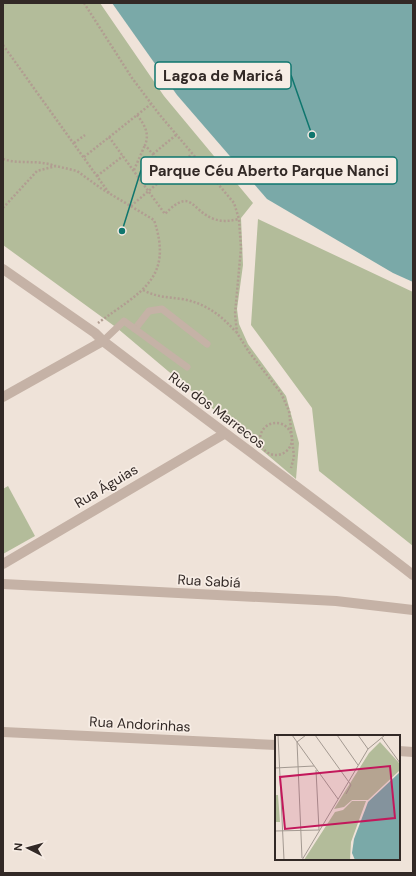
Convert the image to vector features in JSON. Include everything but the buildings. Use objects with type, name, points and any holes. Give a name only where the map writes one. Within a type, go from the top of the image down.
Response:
[{"type":"street","name":"Rua dos Marrecos","points":[[3,269],[90,330],[224,434],[285,478],[413,575]]},
{"type":"street","points":[[3,397],[104,341]]},
{"type":"street","name":"Rua Águias","points":[[3,564],[224,434]]},
{"type":"street","name":"Rua Sabiá","points":[[3,584],[336,601],[413,610]]},
{"type":"street","name":"Rua Andorinhas","points":[[3,732],[275,745]]},
{"type":"street","points":[[400,751],[413,752]]},
{"type":"lane","points":[[135,328],[150,311],[162,309],[207,344]]},
{"type":"lane","points":[[104,341],[124,321],[187,368]]},
{"type":"path","points":[[84,3],[132,78],[151,104],[234,203],[239,219],[241,248],[235,314],[237,333]]},
{"type":"path","points":[[3,45],[110,194]]},
{"type":"path","points":[[84,157],[151,104]]},
{"type":"path","points":[[134,170],[148,135],[137,115]]},
{"type":"path","points":[[74,143],[85,135]]},
{"type":"path","points":[[153,154],[176,135]]},
{"type":"path","points":[[109,137],[165,214],[175,204],[181,201],[191,202],[212,219],[221,221],[239,219]]},
{"type":"path","points":[[145,145],[169,173]]},
{"type":"path","points":[[131,206],[192,154]]},
{"type":"path","points":[[97,176],[123,156]]},
{"type":"path","points":[[3,159],[11,162],[44,161],[56,166],[78,171],[110,194],[154,220],[160,238],[160,258],[155,276],[143,290],[90,330]]},
{"type":"path","points":[[3,208],[37,171],[56,166]]},
{"type":"path","points":[[143,290],[155,296],[182,299],[200,304],[214,311],[237,333],[249,352],[281,393],[288,411],[294,457],[285,478]]},
{"type":"path","points":[[270,424],[282,424],[286,426],[292,436],[291,447],[283,454],[278,456],[268,454],[261,446],[260,436],[262,431],[270,424]]},
{"type":"green space","points":[[3,3],[100,3],[164,96],[253,203],[241,218],[243,265],[237,309],[239,324],[248,344],[286,396],[299,443],[296,479],[117,328],[3,245]]},
{"type":"green space","points":[[258,219],[413,292],[413,546],[319,471],[312,408],[251,325]]},
{"type":"green space","points":[[8,486],[35,536],[3,554],[3,489]]},
{"type":"water","points":[[112,3],[413,3],[413,282],[393,273],[267,199],[177,95]]},
{"type":"place","name":"Lagoa de Maricá","points":[[312,135]]},
{"type":"place","name":"Parque Céu Aberto Parque Nanci","points":[[122,231]]}]
